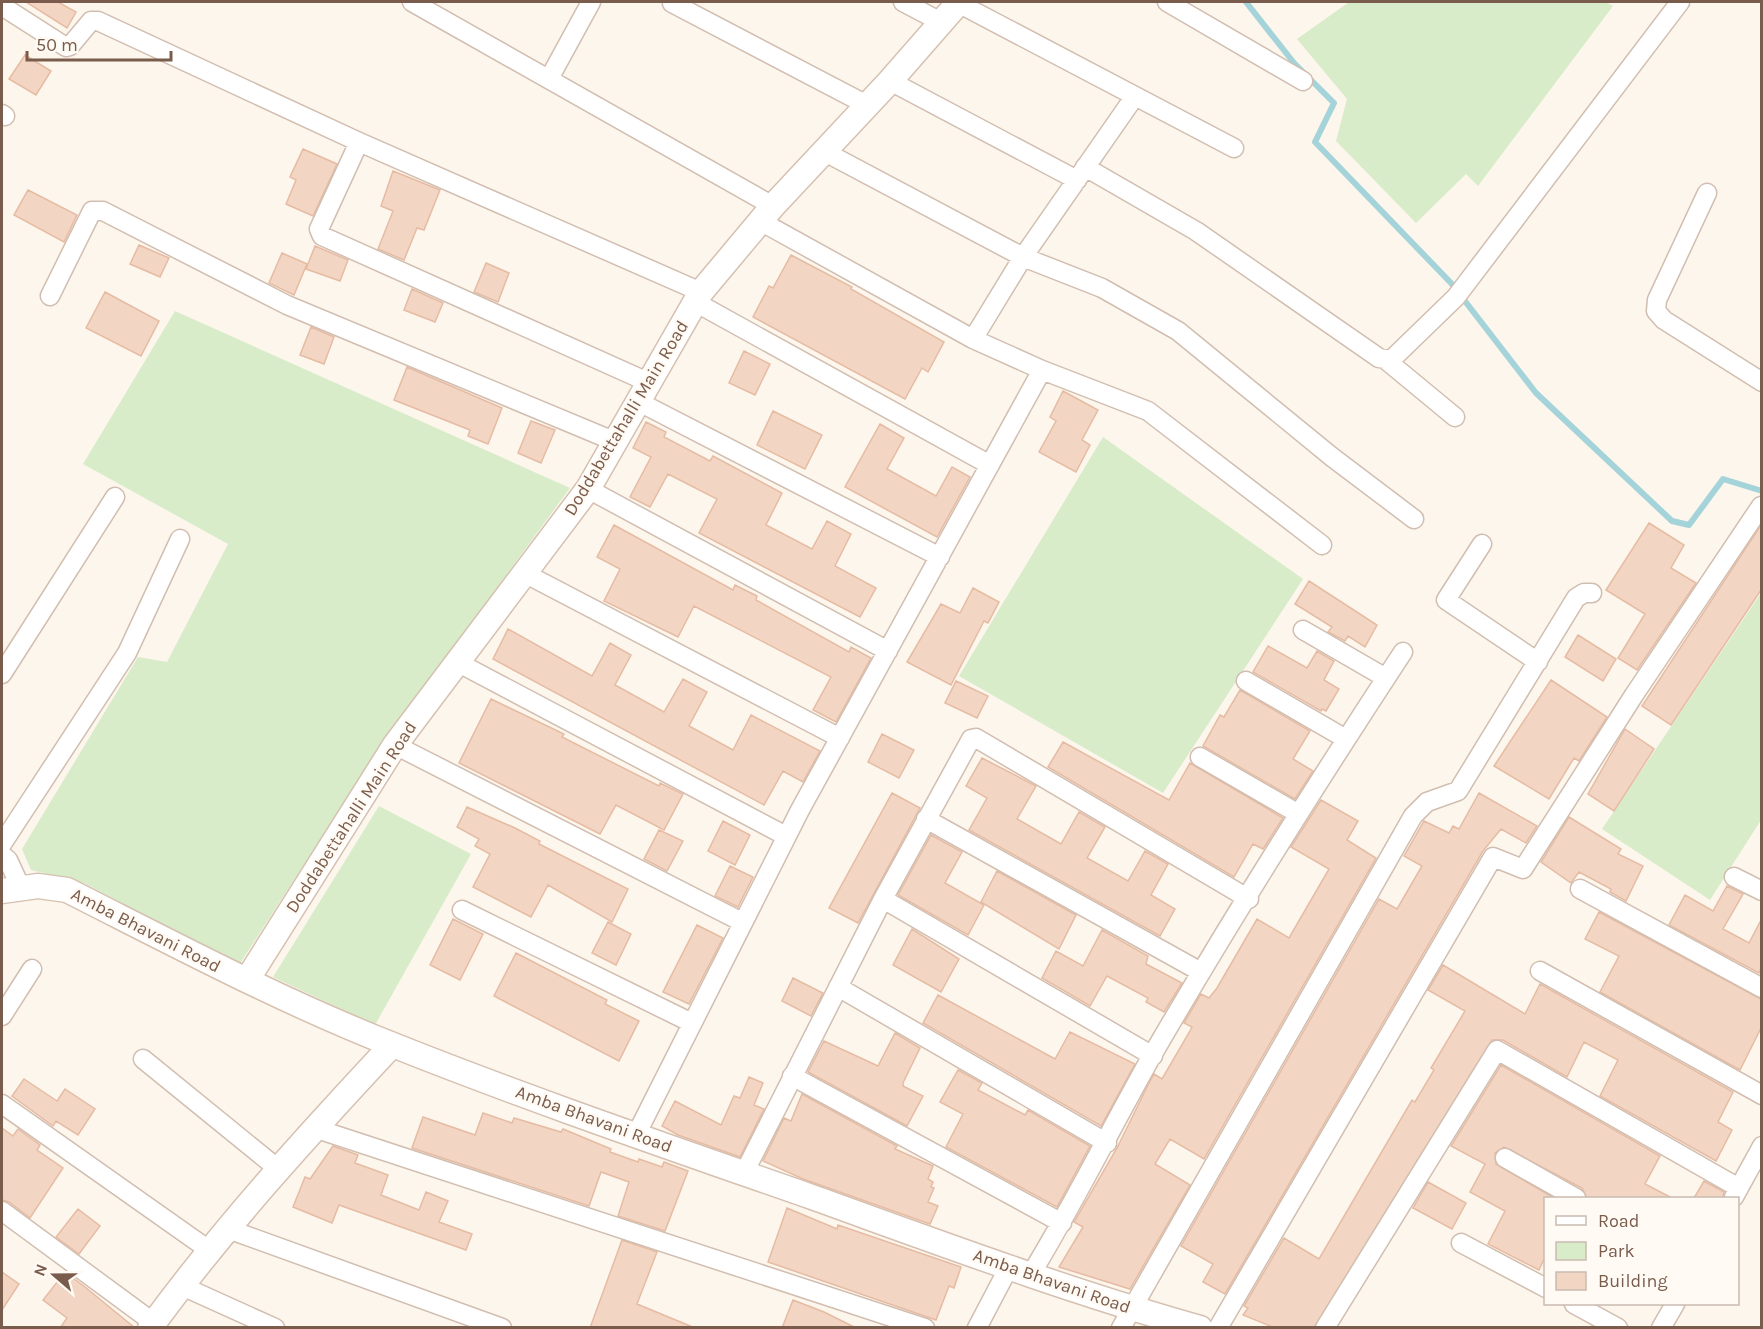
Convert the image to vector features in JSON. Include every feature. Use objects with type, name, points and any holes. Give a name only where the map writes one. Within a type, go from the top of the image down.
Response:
[{"type":"street","points":[[412,2],[550,77],[973,339],[1042,370],[1148,411],[1322,545]]},
{"type":"street","points":[[550,77],[591,2]]},
{"type":"street","points":[[903,2],[941,22]]},
{"type":"street","points":[[958,2],[1234,148]]},
{"type":"street","name":"Doddabettahalli Main Road","points":[[247,980],[394,745],[455,661],[526,574],[588,489],[698,297],[767,213],[890,81],[958,2]]},
{"type":"street","points":[[1167,2],[1303,81]]},
{"type":"street","points":[[1386,360],[1398,355],[1460,291],[1680,2]]},
{"type":"street","points":[[672,3],[867,105]]},
{"type":"street","points":[[2,6],[66,47],[70,46],[91,21],[98,21],[698,297],[990,465]]},
{"type":"street","points":[[890,81],[1196,231],[1386,360],[1455,417]]},
{"type":"street","points":[[973,339],[1023,257],[1135,96]]},
{"type":"street","points":[[359,142],[319,229],[322,236],[645,392],[940,557]]},
{"type":"street","points":[[823,151],[1023,257],[1102,288],[1178,332],[1332,457],[1414,519]]},
{"type":"street","points":[[1707,193],[1657,300],[1656,311],[1664,320],[1761,382]]},
{"type":"street","points":[[50,296],[92,211],[103,211],[287,305],[616,442]]},
{"type":"street","points":[[636,1135],[786,836],[1042,370]]},
{"type":"street","points":[[588,489],[888,651]]},
{"type":"street","points":[[2,674],[115,497]]},
{"type":"street","points":[[1218,1328],[1493,857],[1523,869],[1634,695],[1761,506]]},
{"type":"street","points":[[2,844],[127,654],[180,539]]},
{"type":"street","points":[[1482,544],[1446,600],[1538,662]]},
{"type":"street","points":[[526,574],[840,738]]},
{"type":"street","points":[[1126,1318],[1413,816],[1427,802],[1458,791],[1576,598],[1584,593],[1592,593]]},
{"type":"street","points":[[1303,630],[1386,678]]},
{"type":"street","points":[[977,1328],[1020,1271],[1062,1223],[1152,1056],[1202,972],[1249,899],[1297,813],[1403,652]]},
{"type":"street","points":[[455,661],[786,836]]},
{"type":"street","points":[[1246,681],[1346,739]]},
{"type":"street","points":[[744,1173],[883,899],[968,744],[976,738],[1249,899]]},
{"type":"street","points":[[394,745],[742,922]]},
{"type":"street","points":[[1200,757],[1297,813]]},
{"type":"street","points":[[926,819],[1202,972]]},
{"type":"street","points":[[2,855],[8,860],[11,889]]},
{"type":"street","points":[[1734,877],[1761,891]]},
{"type":"street","name":"Amba Bhavani Road","points":[[11,889],[38,886],[67,890],[247,980],[392,1045],[636,1135],[1020,1271],[1126,1318],[1200,1328]]},
{"type":"street","points":[[1580,889],[1761,988]]},
{"type":"street","points":[[883,899],[1152,1056]]},
{"type":"street","points":[[462,910],[692,1023]]},
{"type":"street","points":[[2,1016],[32,969]]},
{"type":"street","points":[[1540,971],[1761,1095]]},
{"type":"street","points":[[838,987],[1107,1143]]},
{"type":"street","points":[[2,1211],[152,1325],[209,1250],[277,1168],[392,1045]]},
{"type":"street","points":[[1325,1328],[1497,1050],[1736,1193],[1761,1146]]},
{"type":"street","points":[[143,1059],[277,1168]]},
{"type":"street","points":[[792,1076],[1062,1223]]},
{"type":"street","points":[[2,1104],[209,1250]]},
{"type":"street","points":[[314,1128],[925,1328]]},
{"type":"street","points":[[1505,1158],[1574,1197]]},
{"type":"street","points":[[228,1229],[502,1328]]},
{"type":"street","points":[[1461,1243],[1544,1287]]},
{"type":"street","points":[[182,1286],[275,1328]]},
{"type":"street","points":[[1576,1305],[1618,1328]]},
{"type":"street","points":[[1661,1328],[1674,1305]]},
{"type":"green space","points":[[1349,2],[1606,2],[1613,6],[1478,186],[1466,174],[1416,223],[1336,141],[1347,99],[1297,39]]},
{"type":"green space","points":[[175,311],[570,488],[380,747],[239,965],[84,883],[31,870],[22,849],[138,657],[167,662],[228,544],[83,464]]},
{"type":"green space","points":[[1103,437],[1303,579],[1163,793],[959,676]]},
{"type":"green space","points":[[1761,593],[1761,820],[1710,900],[1602,829]]},
{"type":"green space","points":[[379,806],[471,854],[375,1025],[273,977]]},
{"type":"building","points":[[26,2],[58,2],[76,12],[67,28]]},
{"type":"building","points":[[25,55],[51,71],[36,95],[9,79]]},
{"type":"building","points":[[303,149],[337,164],[313,216],[286,204],[296,180],[290,177]]},
{"type":"building","points":[[393,171],[440,190],[424,230],[417,228],[404,260],[378,249],[393,211],[381,206]]},
{"type":"building","points":[[28,190],[77,215],[64,242],[14,215]]},
{"type":"building","points":[[139,245],[169,258],[160,277],[130,264]]},
{"type":"building","points":[[315,246],[348,260],[340,281],[306,269]]},
{"type":"building","points":[[282,253],[307,264],[294,295],[269,283]]},
{"type":"building","points":[[791,255],[852,287],[851,289],[944,342],[928,372],[922,368],[905,399],[753,317],[769,286],[773,288]]},
{"type":"building","points":[[486,263],[509,273],[498,302],[474,292]]},
{"type":"building","points":[[412,289],[443,303],[435,322],[404,310]]},
{"type":"building","points":[[105,292],[159,321],[141,356],[86,328]]},
{"type":"building","points":[[311,327],[334,337],[324,364],[300,355]]},
{"type":"building","points":[[744,351],[770,364],[755,395],[729,383]]},
{"type":"building","points":[[407,367],[502,408],[488,444],[468,436],[470,430],[394,400]]},
{"type":"building","points":[[1063,391],[1098,410],[1082,440],[1090,445],[1076,472],[1039,452],[1056,421],[1050,417]]},
{"type":"building","points":[[773,411],[822,435],[805,469],[757,445]]},
{"type":"building","points":[[531,421],[555,430],[541,463],[518,453]]},
{"type":"building","points":[[646,422],[666,432],[664,437],[710,461],[713,456],[782,493],[766,525],[812,549],[827,521],[851,534],[835,566],[876,588],[860,617],[699,533],[717,499],[668,474],[650,507],[630,497],[651,457],[633,448]]},
{"type":"building","points":[[880,424],[904,438],[887,469],[936,496],[952,467],[970,477],[937,537],[845,487]]},
{"type":"building","points":[[1649,523],[1684,545],[1671,568],[1696,583],[1637,670],[1618,658],[1645,614],[1606,590]]},
{"type":"building","points":[[614,525],[733,590],[735,585],[757,596],[756,600],[849,652],[851,647],[871,658],[836,722],[813,710],[831,677],[694,606],[678,637],[604,601],[620,569],[597,557]]},
{"type":"building","points":[[1761,525],[1761,590],[1671,725],[1642,706]]},
{"type":"building","points":[[1309,581],[1377,625],[1365,647],[1348,636],[1345,641],[1328,632],[1332,627],[1295,604]]},
{"type":"building","points":[[973,588],[999,602],[988,623],[984,621],[951,685],[907,662],[941,604],[960,613]]},
{"type":"building","points":[[508,629],[592,676],[610,643],[631,655],[615,685],[664,712],[683,679],[707,692],[689,726],[733,750],[751,715],[820,751],[803,782],[783,771],[764,805],[493,659]]},
{"type":"building","points":[[1578,635],[1616,659],[1603,681],[1565,657]]},
{"type":"building","points":[[1268,646],[1307,668],[1317,651],[1334,661],[1324,680],[1339,689],[1326,711],[1322,709],[1321,711],[1253,672]]},
{"type":"building","points":[[1551,680],[1607,717],[1579,761],[1574,758],[1549,799],[1494,766]]},
{"type":"building","points":[[956,681],[988,696],[977,718],[945,703]]},
{"type":"building","points":[[1240,690],[1310,731],[1293,759],[1313,771],[1295,799],[1203,746],[1220,715],[1224,717]]},
{"type":"building","points":[[491,699],[564,734],[562,737],[659,786],[660,783],[683,794],[664,830],[616,805],[600,834],[459,763]]},
{"type":"building","points":[[1625,729],[1654,749],[1614,811],[1588,794]]},
{"type":"building","points":[[882,734],[914,750],[899,778],[868,762]]},
{"type":"building","points":[[1063,742],[1169,800],[1190,763],[1283,818],[1263,849],[1253,844],[1234,877],[1048,767]]},
{"type":"building","points":[[982,758],[1036,786],[1017,819],[1061,844],[1079,812],[1105,827],[1087,858],[1128,881],[1145,851],[1168,864],[1151,895],[1175,909],[1160,936],[969,830],[987,798],[966,786]]},
{"type":"building","points":[[892,793],[920,808],[858,923],[829,908]]},
{"type":"building","points":[[1479,793],[1537,826],[1526,843],[1501,829],[1483,851],[1225,1294],[1203,1282],[1213,1264],[1181,1246],[1379,899],[1397,909],[1422,866],[1404,856],[1424,821],[1449,833],[1453,826],[1459,829]]},
{"type":"building","points":[[1321,800],[1358,821],[1347,840],[1376,858],[1204,1159],[1170,1139],[1155,1164],[1190,1185],[1130,1289],[1059,1267],[1083,1227],[1074,1222],[1117,1148],[1154,1074],[1162,1079],[1190,1031],[1192,1027],[1184,1023],[1201,994],[1209,998],[1217,988],[1257,919],[1289,938],[1329,869],[1291,847]]},
{"type":"building","points":[[467,807],[515,828],[540,841],[539,844],[628,889],[612,922],[548,885],[531,917],[473,887],[490,854],[475,846],[479,839],[457,827]]},
{"type":"building","points":[[1569,817],[1621,849],[1618,854],[1643,866],[1626,901],[1610,892],[1611,889],[1579,872],[1571,883],[1541,862]]},
{"type":"building","points":[[723,821],[750,835],[735,865],[708,851]]},
{"type":"building","points":[[659,830],[683,841],[667,871],[644,859]]},
{"type":"building","points":[[931,835],[962,852],[945,883],[984,905],[968,935],[898,895]]},
{"type":"building","points":[[730,866],[753,877],[738,907],[715,896]]},
{"type":"building","points":[[997,871],[1076,915],[1059,949],[981,902]]},
{"type":"building","points":[[1727,886],[1743,894],[1723,929],[1749,943],[1761,920],[1761,968],[1759,973],[1669,925],[1685,895],[1713,911]]},
{"type":"building","points":[[1599,912],[1761,999],[1761,1028],[1740,1070],[1600,992],[1619,956],[1585,939]]},
{"type":"building","points":[[453,919],[483,934],[460,980],[430,965]]},
{"type":"building","points":[[608,922],[631,934],[616,965],[592,953]]},
{"type":"building","points":[[697,925],[723,938],[689,1004],[663,992]]},
{"type":"building","points":[[912,929],[959,959],[941,992],[893,965]]},
{"type":"building","points":[[1102,930],[1148,956],[1146,964],[1182,983],[1164,1012],[1146,1002],[1148,998],[1107,976],[1090,1006],[1042,978],[1056,951],[1083,966]]},
{"type":"building","points":[[516,953],[607,1000],[605,1004],[639,1021],[619,1061],[494,996]]},
{"type":"building","points":[[1443,965],[1525,1014],[1540,984],[1733,1092],[1718,1122],[1732,1130],[1716,1161],[1600,1096],[1618,1060],[1584,1042],[1567,1077],[1503,1040],[1492,1040],[1314,1328],[1275,1328],[1243,1315],[1248,1308],[1244,1306],[1284,1238],[1319,1259],[1412,1100],[1415,1102],[1434,1070],[1431,1068],[1465,1011],[1428,990]]},
{"type":"building","points":[[793,978],[823,993],[811,1016],[782,1001]]},
{"type":"building","points":[[938,995],[1055,1059],[1070,1032],[1135,1064],[1101,1126],[923,1023]]},
{"type":"building","points":[[895,1033],[920,1048],[903,1083],[903,1086],[923,1096],[907,1126],[808,1072],[824,1041],[878,1066]]},
{"type":"building","points":[[1501,1065],[1660,1156],[1645,1184],[1670,1197],[1586,1197],[1582,1188],[1504,1147],[1495,1153],[1496,1164],[1552,1197],[1544,1197],[1544,1259],[1539,1270],[1488,1244],[1505,1211],[1470,1192],[1485,1164],[1451,1146]]},
{"type":"building","points":[[958,1070],[982,1083],[978,1090],[1025,1115],[1028,1110],[1090,1146],[1057,1207],[946,1147],[963,1114],[940,1102]]},
{"type":"building","points":[[749,1077],[763,1083],[754,1105],[764,1109],[740,1157],[678,1135],[662,1126],[675,1101],[721,1125],[734,1096],[740,1098]]},
{"type":"building","points":[[24,1079],[57,1101],[65,1089],[95,1109],[78,1135],[56,1121],[53,1126],[12,1096]]},
{"type":"building","points":[[802,1094],[897,1146],[895,1149],[933,1166],[928,1179],[933,1182],[931,1187],[934,1188],[928,1202],[938,1206],[930,1224],[803,1179],[763,1161],[784,1118],[791,1121]]},
{"type":"building","points":[[483,1113],[512,1123],[514,1118],[561,1132],[563,1129],[611,1149],[610,1152],[638,1162],[639,1159],[662,1167],[664,1162],[688,1171],[665,1231],[618,1216],[629,1182],[601,1172],[589,1206],[412,1148],[423,1117],[475,1135]]},
{"type":"building","points":[[2,1128],[13,1136],[18,1129],[40,1145],[37,1150],[63,1168],[30,1218],[9,1202],[2,1200]]},
{"type":"building","points":[[333,1146],[358,1155],[355,1163],[388,1175],[381,1195],[419,1210],[426,1192],[448,1201],[439,1222],[472,1234],[466,1250],[339,1205],[332,1223],[293,1207],[305,1177],[310,1179]]},
{"type":"building","points":[[1704,1181],[1724,1192],[1723,1197],[1695,1197]]},
{"type":"building","points":[[1428,1182],[1466,1203],[1452,1229],[1413,1208]]},
{"type":"building","points":[[787,1208],[837,1229],[838,1225],[961,1267],[954,1288],[949,1286],[936,1320],[768,1262]]},
{"type":"building","points":[[78,1209],[100,1226],[79,1254],[56,1237]]},
{"type":"building","points":[[622,1240],[657,1252],[637,1304],[695,1328],[590,1328]]},
{"type":"building","points":[[2,1272],[19,1284],[2,1310]]},
{"type":"building","points":[[65,1272],[135,1328],[60,1328],[67,1318],[43,1300]]},
{"type":"building","points":[[793,1300],[824,1312],[856,1328],[782,1328]]},
{"type":"waterway","points":[[1246,2],[1294,63],[1334,103],[1315,142],[1451,283],[1536,393],[1672,521],[1689,525],[1723,479],[1762,491]]}]
